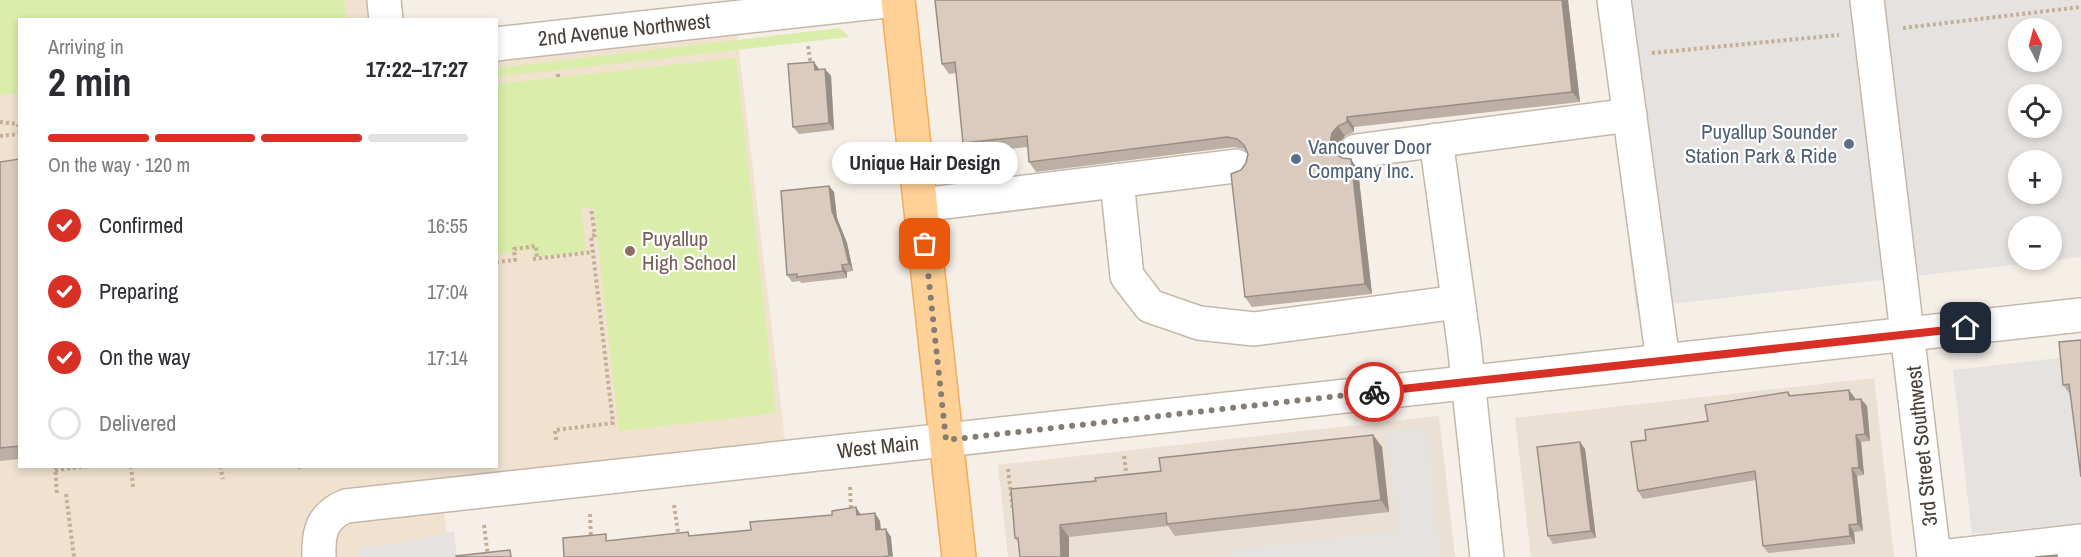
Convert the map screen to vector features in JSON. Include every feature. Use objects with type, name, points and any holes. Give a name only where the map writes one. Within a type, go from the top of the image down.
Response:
[{"type":"main road","points":[[896,0],[921,205],[959,557]]},
{"type":"street","points":[[384,0],[386,18]]},
{"type":"street","name":"2nd Avenue Northwest","points":[[498,44],[896,0]]},
{"type":"street","points":[[1614,0],[1663,361]]},
{"type":"street","name":"3rd Street Southwest","points":[[1867,0],[1909,334],[1934,557]]},
{"type":"street","points":[[1356,151],[1630,115]]},
{"type":"street","points":[[1436,140],[1458,302],[1487,557]]},
{"type":"street","points":[[921,205],[1236,166]]},
{"type":"street","points":[[1117,181],[1127,276],[1150,306],[1199,323],[1254,329],[1458,302]]},
{"type":"street","name":"West Main","points":[[318,557],[319,531],[324,522],[338,510],[440,481],[946,440],[2081,315]]},
{"type":"street","points":[[1941,557],[2081,541]]},
{"type":"path","points":[[1893,29],[2081,7]]},
{"type":"path","points":[[1622,56],[1846,34]]},
{"type":"path","points":[[808,46],[812,70]]},
{"type":"path","points":[[0,122],[18,124]]},
{"type":"path","points":[[0,136],[18,134]]},
{"type":"path","points":[[556,440],[555,430],[612,423],[591,236],[595,235],[591,208]]},
{"type":"path","points":[[592,246],[598,245]]},
{"type":"path","points":[[498,262],[515,260],[514,249],[536,246],[535,259],[593,252]]},
{"type":"path","points":[[1124,456],[1128,488]]},
{"type":"path","points":[[55,468],[57,495]]},
{"type":"path","points":[[131,468],[133,487]]},
{"type":"path","points":[[220,468],[223,479]]},
{"type":"path","points":[[1008,469],[1012,511]]},
{"type":"path","points":[[849,516],[852,500],[850,487]]},
{"type":"path","points":[[66,494],[74,557]]},
{"type":"path","points":[[674,506],[678,532]]},
{"type":"path","points":[[590,514],[591,543]]},
{"type":"path","points":[[484,525],[488,557]]},
{"type":"shaded area","name":"Puyallup High School","points":[[0,0],[384,0],[386,18],[18,18],[18,468],[498,468],[498,44],[735,18],[787,457],[442,496],[450,557],[0,557]]},
{"type":"shaded area","name":"Puyallup Sounder Station Park & Ride","points":[[1600,0],[2081,0],[2081,257],[2062,259],[2062,216],[2008,216],[2008,265],[1636,308]]},
{"type":"shaded area","points":[[2067,357],[2081,396],[2081,523],[1972,534],[1953,370]]},
{"type":"shaded area","points":[[1874,378],[1894,557],[1531,557],[1515,418]]},
{"type":"shaded area","points":[[1439,416],[1455,557],[1008,557],[998,465]]},
{"type":"shaded area","points":[[1426,427],[1440,557],[1231,557],[1231,550],[1398,531],[1386,432]]},
{"type":"shaded area","points":[[454,531],[457,557],[360,557],[358,547],[397,543]]},
{"type":"green space","points":[[0,0],[344,0],[347,18],[18,18],[18,93],[0,95]]},
{"type":"green space","points":[[840,28],[849,37],[498,77],[498,68]]},
{"type":"green space","points":[[736,58],[776,413],[619,431],[594,207],[581,208],[586,252],[534,257],[532,250],[498,254],[498,84]]},
{"type":"building","name":"Vancouver Door Company Inc.","points":[[935,0],[1562,0],[1572,92],[1347,117],[1347,122],[1338,126],[1332,133],[1330,143],[1334,153],[1342,158],[1351,159],[1365,284],[1245,297],[1231,174],[1241,170],[1246,163],[1248,154],[1244,145],[1237,139],[1227,137],[1029,162],[1027,136],[963,143],[955,62],[942,64]]},
{"type":"building","points":[[814,62],[815,70],[825,69],[829,123],[793,127],[788,64]]},
{"type":"building","points":[[18,159],[18,446],[0,448],[0,162]]},
{"type":"building","points":[[829,186],[832,211],[842,236],[849,264],[842,265],[843,271],[797,277],[797,274],[787,275],[781,191]]},
{"type":"building","points":[[2081,340],[2081,477],[2069,384],[2063,385],[2059,342]]},
{"type":"building","points":[[1849,390],[1850,400],[1861,399],[1865,434],[1856,435],[1859,468],[1852,468],[1858,524],[1849,525],[1850,536],[1763,546],[1755,471],[1638,491],[1631,442],[1646,440],[1645,430],[1708,421],[1705,405],[1788,392],[1789,396]]},
{"type":"building","points":[[1373,435],[1381,500],[1167,524],[1166,513],[1060,525],[1061,557],[1020,557],[1018,538],[1015,538],[1011,489],[1096,481],[1095,478],[1161,471],[1159,458]]},
{"type":"building","points":[[1580,442],[1591,531],[1548,536],[1537,447]]},
{"type":"building","points":[[856,507],[857,515],[875,513],[876,530],[886,529],[889,556],[564,557],[563,538],[606,534],[606,541],[688,532],[689,536],[751,530],[750,522],[832,515],[832,511]]},
{"type":"building","points":[[510,550],[511,557],[456,557],[456,556]]},
{"type":"way so far","points":[[925,244],[946,440],[1374,392]]},
{"type":"place","name":"Puyallup Sounder Station Park & Ride","points":[[1849,144]]},
{"type":"place","name":"Vancouver Door Company Inc.","points":[[1296,159]]},
{"type":"place","name":"Unique Hair Design","points":[[925,244]]},
{"type":"place","name":"Puyallup High School","points":[[630,251]]},
{"type":"route","points":[[1374,392],[1966,328]]}]
